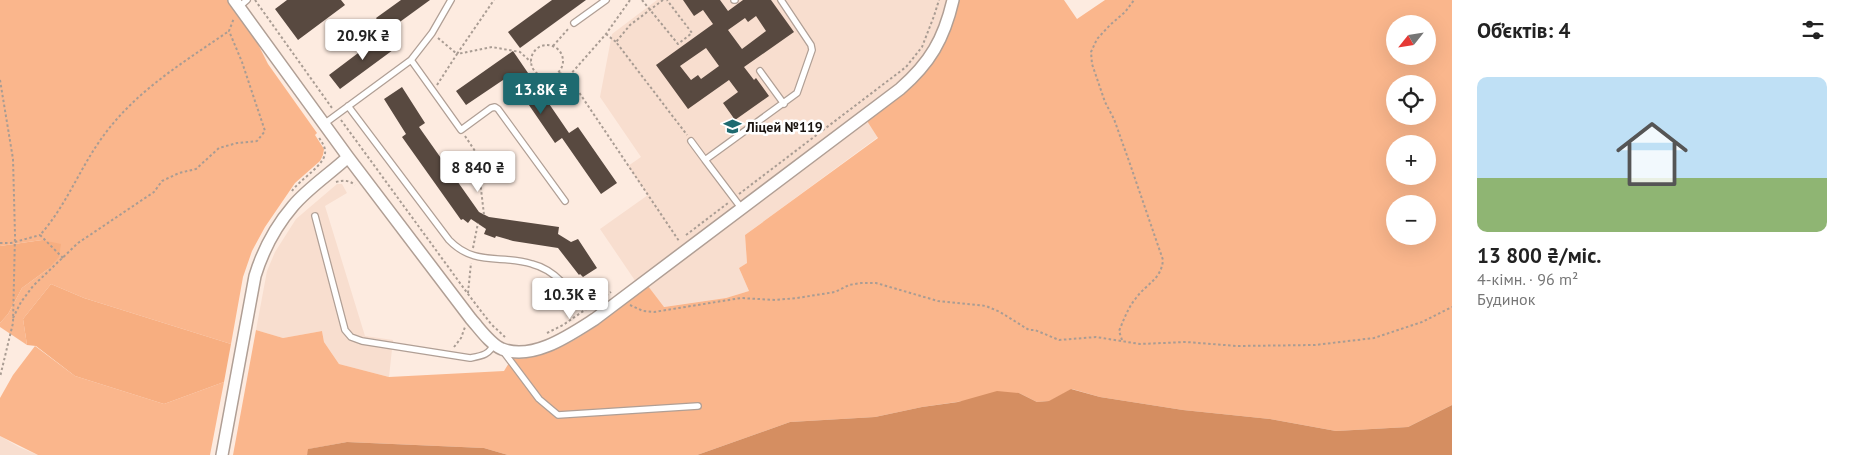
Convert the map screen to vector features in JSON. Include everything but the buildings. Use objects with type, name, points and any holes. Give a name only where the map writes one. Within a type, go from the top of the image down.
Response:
[{"type":"street","points":[[240,2],[348,158],[471,319],[497,346],[513,352],[550,346],[595,319],[619,294],[683,247],[742,209],[900,90],[918,74],[932,57],[948,23],[954,0]]},
{"type":"street","points":[[222,455],[255,276],[262,254],[273,234],[294,205],[348,158]]},
{"type":"lane","points":[[324,124],[411,60],[432,33],[451,0]]},
{"type":"lane","points":[[574,23],[606,0]]},
{"type":"lane","points":[[705,160],[797,93],[812,45],[781,0]]},
{"type":"lane","points":[[411,60],[461,130],[491,108],[495,107],[498,109],[565,200]]},
{"type":"lane","points":[[760,71],[784,104]]},
{"type":"lane","points":[[348,106],[449,240],[459,250],[472,256],[531,263],[550,271],[562,282]]},
{"type":"lane","points":[[691,140],[742,209]]},
{"type":"lane","points":[[315,216],[346,330],[351,337],[362,341],[470,358],[484,356],[497,346],[539,399],[558,415],[698,406]]},
{"type":"path","points":[[254,0],[490,324],[504,337],[509,339]]},
{"type":"path","points":[[433,91],[494,0]]},
{"type":"path","points":[[568,76],[606,34],[630,0]]},
{"type":"path","points":[[616,42],[630,25],[650,10],[665,0],[692,33],[678,44],[650,10],[642,0]]},
{"type":"path","points":[[559,73],[568,76],[683,247],[696,226],[906,67],[922,47],[939,0]]},
{"type":"path","points":[[1122,340],[1119,330],[1126,312],[1147,285],[1159,275],[1162,270],[1163,260],[1114,119],[1105,102],[1092,64],[1091,52],[1097,39],[1125,12],[1134,0]]},
{"type":"path","points":[[0,243],[15,242],[40,235],[53,220],[103,135],[139,95],[229,31],[240,2]]},
{"type":"path","points":[[553,46],[574,23]]},
{"type":"path","points":[[13,318],[21,302],[33,286],[78,243],[154,192],[162,180],[179,173],[196,170],[219,148],[237,143],[258,142],[265,131],[242,62],[229,31]]},
{"type":"path","points":[[432,33],[457,54]]},
{"type":"path","points":[[606,34],[616,42],[691,140]]},
{"type":"path","points":[[457,54],[492,47],[520,52],[531,62],[535,72],[544,77],[554,76],[559,73],[562,68],[563,58],[561,53],[553,46],[548,45],[538,48],[534,52],[531,62]]},
{"type":"path","points":[[0,80],[13,159],[15,242],[13,318],[0,377]]},
{"type":"path","points":[[461,130],[477,154],[484,214]]},
{"type":"path","points":[[335,182],[342,180],[351,182],[357,187]]},
{"type":"path","points":[[472,256],[478,223]]},
{"type":"path","points":[[40,235],[63,258]]},
{"type":"path","points":[[542,336],[619,294],[635,308],[654,312],[741,298],[775,300],[797,298],[835,292],[849,285],[861,283],[876,283],[938,301],[986,306],[1000,312],[1029,330],[1035,330],[1059,340],[1096,337],[1150,344],[1186,342],[1237,346],[1315,346],[1374,338],[1422,322],[1452,307]]},
{"type":"shaded area","points":[[0,0],[227,0],[254,36],[268,64],[317,133],[315,135],[324,149],[320,161],[295,183],[265,227],[252,251],[243,277],[231,344],[84,298],[51,284],[23,319],[27,345],[0,327],[0,323],[8,314],[22,288],[48,269],[42,240],[0,246]]},
{"type":"shaded area","name":"Ліцей №119","points":[[657,0],[948,0],[942,21],[928,54],[898,86],[636,282],[600,229],[648,195],[628,166],[641,157],[600,97],[612,34]]},
{"type":"shaded area","points":[[958,0],[1064,0],[1077,19],[1105,0],[1452,0],[1452,405],[1408,427],[1336,431],[1270,419],[1183,410],[1100,397],[1072,389],[1050,401],[1037,402],[1019,393],[922,407],[875,417],[790,422],[697,455],[508,455],[484,448],[347,442],[309,449],[307,455],[233,455],[256,330],[283,338],[322,331],[324,342],[339,364],[389,377],[504,371],[512,358],[526,358],[548,352],[579,337],[648,286],[664,307],[726,298],[749,291],[739,268],[747,263],[745,235],[878,138],[867,121],[901,95],[926,71],[944,41],[952,23]]},
{"type":"shaded area","points":[[867,121],[878,137],[745,235],[747,263],[739,268],[749,291],[726,298],[663,307],[648,286]]},
{"type":"shaded area","points":[[337,184],[342,184],[347,193],[325,206],[365,336],[393,340],[389,377],[339,364],[324,342],[322,331],[283,338],[256,330],[267,271],[275,252],[296,219]]},
{"type":"shaded area","points":[[42,240],[61,244],[59,257],[48,269],[22,288],[8,314],[0,323],[0,246]]},
{"type":"shaded area","points":[[51,284],[84,298],[231,344],[224,382],[164,404],[75,376],[36,346],[27,345],[23,319]]},
{"type":"shaded area","points":[[35,346],[75,376],[164,404],[224,382],[210,455],[38,455],[0,436],[0,398],[13,375]]},
{"type":"shaded area","points":[[1071,389],[1100,397],[1183,410],[1270,419],[1336,431],[1408,427],[1452,405],[1452,455],[697,455],[790,422],[875,417],[958,402],[997,391],[1019,393],[1037,402],[1049,401]]},
{"type":"shaded area","points":[[0,436],[19,447],[38,455],[0,455]]},
{"type":"shaded area","points":[[347,442],[484,448],[508,455],[307,455],[308,449]]},
{"type":"place","name":"Ліцей №119","points":[[732,127]]}]
